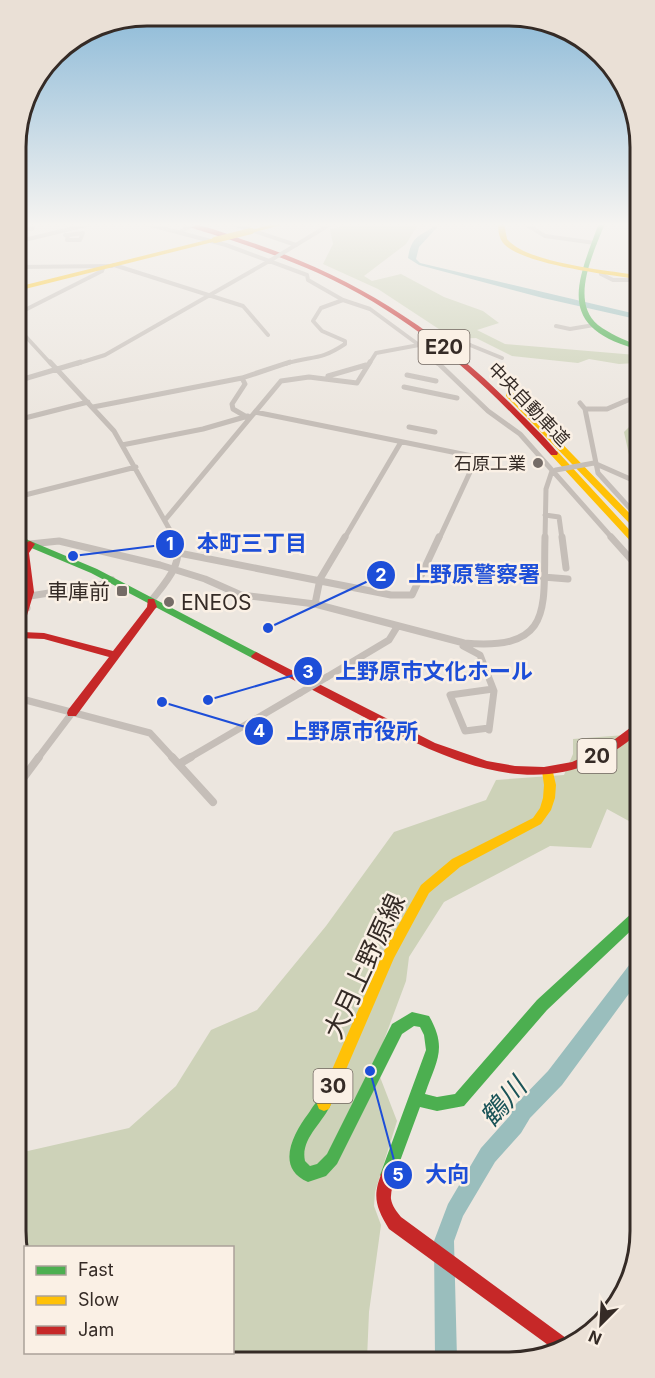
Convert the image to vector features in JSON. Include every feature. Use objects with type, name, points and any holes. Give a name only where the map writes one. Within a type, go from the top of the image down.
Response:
[{"type":"main road","name":"中央自動車道","points":[[351,287],[416,325],[456,356],[503,400],[630,535]]},
{"type":"main road","name":"中央自動車道","points":[[365,287],[439,333],[485,370],[630,518]]},
{"type":"main road","points":[[582,287],[581,308],[584,315],[615,339],[630,345]]},
{"type":"main road","name":"20","points":[[26,542],[77,562],[454,758],[493,770],[534,773],[548,771],[602,754],[629,733]]},
{"type":"main road","points":[[26,550],[30,544]]},
{"type":"main road","points":[[26,560],[30,575],[30,596],[26,602]]},
{"type":"main road","points":[[72,712],[152,607],[151,601]]},
{"type":"main road","points":[[26,634],[44,636],[116,656]]},
{"type":"main road","name":"大月上野原線","points":[[548,771],[552,783],[550,799],[542,816],[537,821],[456,863],[433,880],[415,904],[389,955],[328,1098],[296,1149],[296,1161],[301,1170],[308,1174],[321,1171],[332,1159],[397,1029],[413,1018],[423,1020],[429,1025],[433,1036],[433,1050],[382,1193],[384,1206],[395,1224],[558,1342]]},
{"type":"main road","points":[[416,1099],[433,1105],[446,1105],[459,1101],[542,1005],[629,924]]},
{"type":"street","points":[[26,309],[70,287]]},
{"type":"street","points":[[181,287],[243,306],[268,335]]},
{"type":"street","points":[[26,378],[105,355],[225,287]]},
{"type":"street","points":[[321,287],[343,300],[370,309],[432,355],[488,411],[520,434],[630,558]]},
{"type":"street","points":[[93,407],[242,378],[293,361],[317,359],[329,355],[345,344],[345,341],[320,331],[313,321],[321,308],[343,300]]},
{"type":"street","points":[[556,326],[570,329],[594,325]]},
{"type":"street","points":[[26,336],[108,423],[167,519],[179,553],[177,570],[151,601]]},
{"type":"street","points":[[167,519],[281,381],[290,378],[324,377],[357,383],[367,368],[366,365],[376,353],[419,345]]},
{"type":"street","points":[[432,355],[470,345],[502,358]]},
{"type":"street","points":[[324,377],[366,365]]},
{"type":"street","points":[[407,375],[436,381]]},
{"type":"street","points":[[242,378],[245,384],[232,404],[233,409],[245,416]]},
{"type":"street","points":[[404,387],[457,398]]},
{"type":"street","points":[[585,409],[607,409],[628,400]]},
{"type":"street","points":[[26,418],[88,402]]},
{"type":"street","points":[[580,403],[585,409],[594,463],[598,473],[630,508]]},
{"type":"street","points":[[122,445],[203,429],[254,413],[477,457],[411,596],[404,597],[179,553]]},
{"type":"street","points":[[409,427],[435,432]]},
{"type":"street","points":[[315,604],[320,579],[401,442]]},
{"type":"street","points":[[554,471],[594,463],[630,479]]},
{"type":"street","points":[[26,495],[136,467]]},
{"type":"street","points":[[30,544],[59,541],[177,570],[241,595],[315,604],[464,644],[479,645],[518,639],[534,630],[543,602],[546,489],[554,471]]},
{"type":"street","points":[[545,515],[559,517],[566,568]]},
{"type":"street","points":[[427,565],[469,576]]},
{"type":"street","points":[[543,577],[568,579]]},
{"type":"street","points":[[30,596],[100,585],[112,580]]},
{"type":"street","points":[[179,764],[389,640],[397,627]]},
{"type":"street","points":[[464,644],[463,646],[480,655],[493,689],[489,729],[465,731],[450,695],[493,689]]},
{"type":"street","points":[[26,700],[150,733],[213,802]]},
{"type":"street","points":[[26,774],[72,712]]},
{"type":"green space","points":[[374,287],[426,287],[444,297],[483,311],[499,323],[477,330],[505,344],[630,354],[630,363],[589,359],[578,363],[512,356],[476,338],[454,339]]},
{"type":"green space","points":[[630,426],[630,458],[624,432]]},
{"type":"green space","points":[[629,735],[629,821],[607,809],[591,848],[550,846],[444,902],[409,957],[406,981],[375,1064],[397,1121],[375,1192],[374,1206],[381,1225],[369,1312],[367,1352],[234,1352],[234,1246],[27,1246],[26,1151],[129,1128],[176,1086],[211,1030],[257,1010],[326,926],[394,832],[486,800],[496,780],[564,775],[573,754],[573,739]]},
{"type":"water","points":[[503,287],[523,287],[630,313],[630,318]]},
{"type":"waterway","name":"鶴川","points":[[446,1352],[444,1241],[455,1211],[488,1155],[514,1126],[523,1111],[555,1078],[629,979]]},
{"type":"traffic: fast","points":[[582,287],[584,313],[594,325],[630,344]]},
{"type":"traffic: fast","points":[[26,542],[94,571],[256,656]]},
{"type":"traffic: fast","points":[[416,1099],[437,1104],[459,1101],[542,1005],[629,924]]},
{"type":"traffic: fast","points":[[324,1104],[306,1130],[297,1149],[296,1159],[300,1167],[308,1174],[321,1171],[332,1159],[397,1029],[412,1019],[424,1021],[431,1033],[433,1050],[388,1175]]},
{"type":"traffic: slow","points":[[509,394],[630,518]]},
{"type":"traffic: slow","points":[[554,453],[630,535]]},
{"type":"traffic: slow","points":[[324,1104],[389,955],[425,889],[456,863],[537,821],[545,810],[549,798],[548,771]]},
{"type":"traffic: jam","points":[[353,287],[386,306],[446,348],[502,398],[554,453]]},
{"type":"traffic: jam","points":[[26,550],[30,544]]},
{"type":"traffic: jam","points":[[26,569],[29,592],[26,603]]},
{"type":"traffic: jam","points":[[72,713],[152,607],[151,601]]},
{"type":"traffic: jam","points":[[26,635],[44,636],[116,655]]},
{"type":"traffic: jam","points":[[256,656],[431,746],[487,766],[515,771],[544,771],[573,766],[602,754],[629,734]]},
{"type":"traffic: jam","points":[[388,1175],[383,1195],[387,1210],[395,1223],[558,1342]]},
{"type":"place","name":"石原工業","points":[[538,463]]},
{"type":"place","name":"本町三丁目","points":[[73,556]]},
{"type":"place","name":"車庫前","points":[[122,591]]},
{"type":"place","name":"ENEOS","points":[[169,602]]},
{"type":"place","name":"上野原警察署","points":[[268,628]]},
{"type":"place","name":"上野原市文化ホール","points":[[208,700]]},
{"type":"place","name":"上野原市役所","points":[[162,702]]},
{"type":"place","name":"大向","points":[[370,1071]]}]
